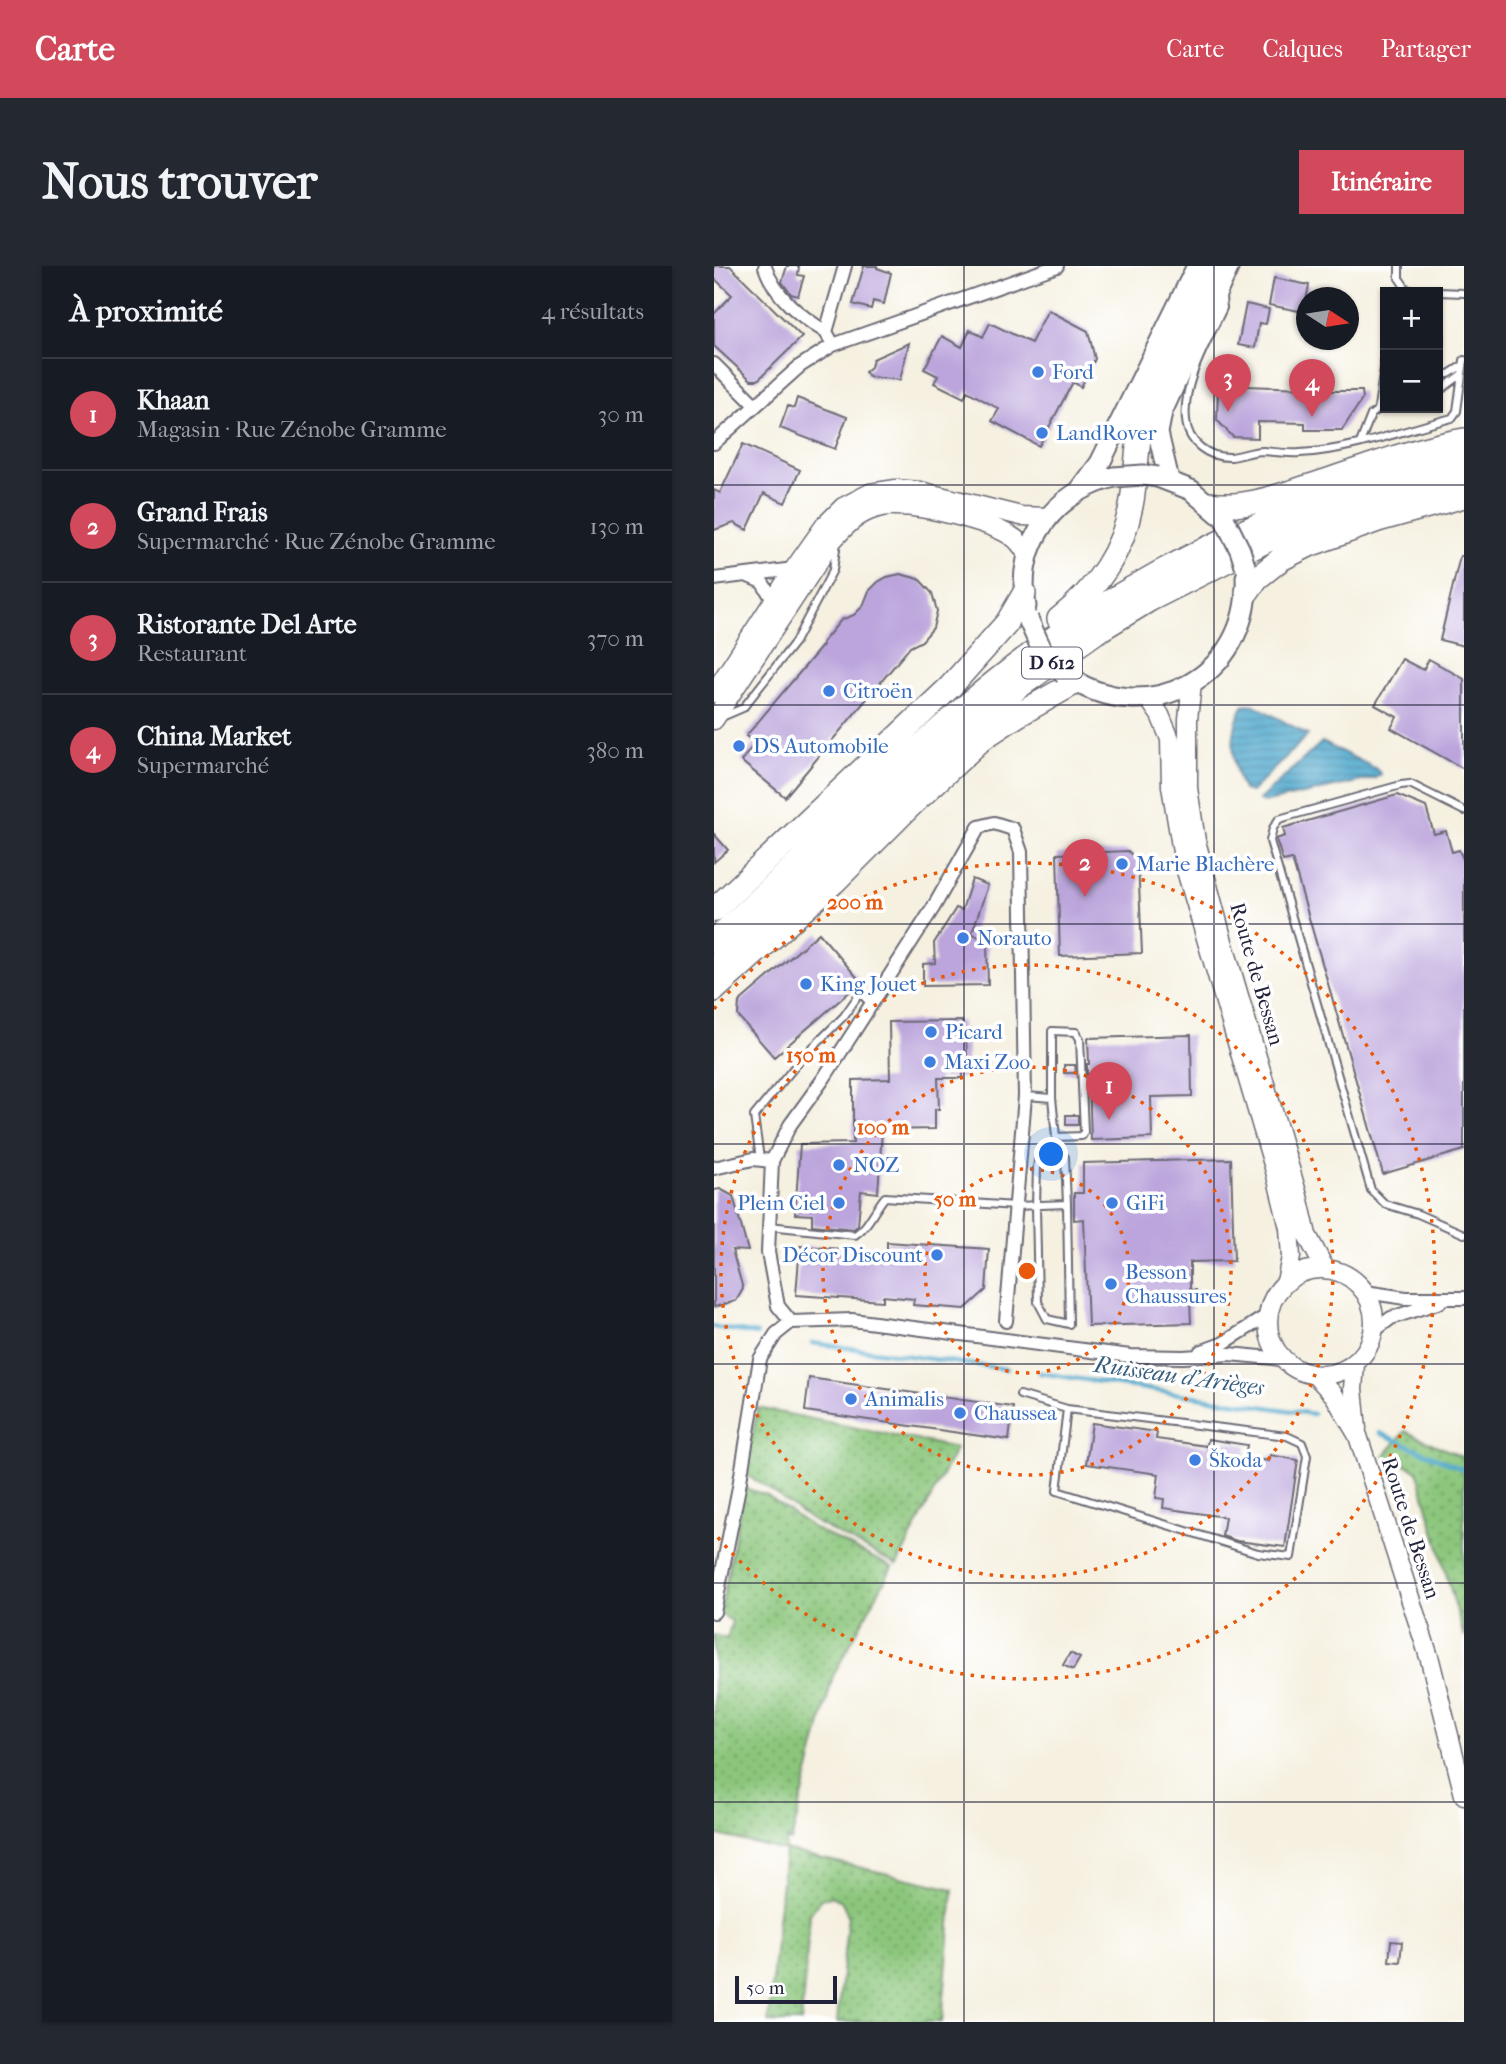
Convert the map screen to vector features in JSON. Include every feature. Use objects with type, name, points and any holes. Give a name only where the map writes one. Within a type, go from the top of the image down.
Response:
[{"type":"highway","points":[[792,870],[950,707],[1074,607],[1094,587],[1112,559],[1125,531],[1132,504],[1138,436],[1143,414],[1222,272]]},
{"type":"highway","points":[[1218,512],[1464,440]]},
{"type":"highway","name":"D 612","points":[[714,941],[960,712],[1085,616],[1214,544],[1260,524],[1346,491],[1464,458]]},
{"type":"highway","name":"D 612","points":[[714,967],[922,771],[1017,688],[1096,632],[1149,600],[1266,541],[1352,510],[1464,477]]},
{"type":"highway","points":[[1247,592],[1257,579],[1281,559],[1309,545],[1378,520],[1464,496]]},
{"type":"highway","name":"D 612","points":[[714,910],[950,687],[1007,623],[1024,594]]},
{"type":"highway","name":"D 612","points":[[714,990],[834,882],[983,738],[1071,679]]},
{"type":"main road","points":[[1080,490],[1100,463],[1197,266]]},
{"type":"main road","points":[[1164,479],[1158,433],[1163,412],[1222,272]]},
{"type":"main road","points":[[1129,475],[1164,479],[1191,490],[1218,512],[1240,550],[1245,566],[1247,592],[1241,623],[1235,638],[1217,663],[1192,683],[1178,690],[1148,698],[1104,695],[1071,679],[1042,650],[1028,619],[1024,594],[1028,556],[1048,517],[1062,502],[1080,490],[1114,477],[1129,475]]},
{"type":"street","points":[[826,332],[845,266]]},
{"type":"street","points":[[714,443],[800,366],[833,345],[1057,266]]},
{"type":"street","points":[[1183,295],[1187,266]]},
{"type":"street","points":[[765,267],[771,285],[804,318],[826,332],[833,345]]},
{"type":"street","points":[[714,364],[755,405]]},
{"type":"street","points":[[714,693],[794,569],[825,525],[843,507],[870,494],[896,489],[920,491],[1021,516],[1048,517]]},
{"type":"street","points":[[714,721],[837,535],[847,524],[867,512],[892,505],[919,507],[1004,533],[1019,542],[1028,556]]},
{"type":"street","points":[[714,579],[794,569]]},
{"type":"street","points":[[748,576],[762,582],[774,601]]},
{"type":"street","name":"Route de Bessan","points":[[1192,683],[1188,719],[1188,788],[1196,841],[1307,1235],[1325,1269]]},
{"type":"street","name":"Route de Bessan","points":[[1148,698],[1160,715],[1170,739],[1171,786],[1184,864],[1275,1171],[1289,1228],[1291,1257],[1286,1282]]},
{"type":"street","points":[[791,1322],[778,1306],[768,1252],[766,1161],[933,908],[979,827],[993,823],[1013,830],[1021,852],[1025,1096],[1006,1321],[1012,1332],[1026,1343]]},
{"type":"street","points":[[714,1168],[753,1159],[766,1161]]},
{"type":"street","points":[[1325,1269],[1349,1276],[1366,1292],[1373,1310],[1374,1331],[1368,1348],[1355,1364],[1339,1373],[1315,1375],[1294,1368],[1282,1359],[1270,1337],[1268,1315],[1276,1294],[1286,1282],[1309,1270],[1325,1269]]},
{"type":"street","points":[[1366,1292],[1387,1296],[1459,1298]]},
{"type":"street","points":[[1374,1331],[1391,1318],[1459,1298]]},
{"type":"street","points":[[1183,1357],[1222,1344],[1268,1315]]},
{"type":"street","points":[[714,1612],[739,1487],[760,1359],[776,1334],[791,1322],[852,1320],[1130,1356],[1229,1354],[1282,1359]]},
{"type":"street","points":[[905,1326],[933,1326],[984,1332],[1006,1321]]},
{"type":"street","name":"Route de Bessan","points":[[1355,1364],[1353,1389],[1358,1436],[1430,1660],[1464,1795]]},
{"type":"street","name":"Route de Bessan","points":[[1315,1375],[1334,1395],[1358,1436]]},
{"type":"lane","points":[[1398,266],[1399,278],[1405,287]]},
{"type":"lane","points":[[1222,272],[1223,308],[1195,369],[1186,407],[1186,421],[1191,435],[1207,452],[1231,457],[1260,451],[1325,451],[1452,418],[1457,411],[1464,362]]},
{"type":"lane","points":[[1443,292],[1464,293]]},
{"type":"lane","points":[[1439,350],[1438,367],[1441,374],[1449,374],[1464,362]]},
{"type":"lane","points":[[1443,388],[1462,374]]},
{"type":"lane","points":[[1360,443],[1371,415],[1380,408]]},
{"type":"lane","points":[[1464,811],[1410,784],[1401,785],[1279,819],[1273,828],[1270,841],[1371,1190],[1385,1204],[1418,1214],[1464,1234]]},
{"type":"lane","points":[[766,1161],[754,1116],[801,1059],[844,1016],[860,993],[871,1004]]},
{"type":"lane","points":[[1052,1031],[1076,1032],[1080,1039],[1082,1066],[1082,1136],[1056,1137],[1052,1098],[1052,1031]]},
{"type":"lane","points":[[1025,1096],[1052,1098]]},
{"type":"lane","points":[[1040,1157],[1065,1157],[1067,1205],[1069,1324],[1047,1319],[1038,1302],[1036,1206],[1037,1167],[1040,1157]]},
{"type":"lane","points":[[769,1226],[855,1235],[864,1229],[873,1211],[885,1197],[1015,1206],[1067,1205]]},
{"type":"lane","points":[[1020,1395],[1067,1409],[1287,1436],[1302,1443],[1307,1456],[1291,1557],[1258,1553],[1057,1491],[1067,1409]]},
{"type":"green space","points":[[758,1408],[956,1448],[897,1565],[811,1520],[744,1474]]},
{"type":"green space","points":[[1405,1431],[1464,1458],[1464,1637],[1417,1470],[1384,1456]]},
{"type":"green space","points":[[744,1488],[766,1495],[815,1529],[892,1567],[833,1676],[791,1841],[786,1840],[785,1850],[953,1889],[942,2022],[837,2022],[848,1915],[841,1901],[831,1896],[821,1899],[810,1914],[801,2022],[768,2022],[785,1851],[714,1834],[714,1635],[727,1639],[732,1621],[720,1614]]},
{"type":"water","points":[[1253,704],[1308,735],[1251,792],[1243,790],[1236,770],[1233,748],[1238,716],[1243,706]]},
{"type":"water","points":[[1322,742],[1375,768],[1381,774],[1375,778],[1263,803],[1259,800]]},
{"type":"building","points":[[714,266],[730,266],[802,337],[758,380],[751,380],[714,346],[714,314],[732,295],[714,278]]},
{"type":"building","points":[[787,266],[799,266],[798,275],[804,276],[798,296],[791,294],[782,282]]},
{"type":"building","points":[[864,266],[877,266],[891,273],[884,304],[873,301],[871,309],[853,304]]},
{"type":"building","points":[[1274,278],[1309,285],[1296,287],[1296,310],[1269,305]]},
{"type":"building","points":[[1246,304],[1269,309],[1266,324],[1259,323],[1255,348],[1238,345]]},
{"type":"building","points":[[1048,310],[1088,331],[1095,359],[1081,387],[1073,382],[1039,446],[992,421],[999,409],[967,391],[964,398],[934,383],[938,376],[924,369],[942,336],[962,347],[970,330],[983,337],[990,323],[1031,343]]},
{"type":"building","points":[[909,343],[900,380],[870,377],[865,372],[871,367],[873,359]]},
{"type":"building","points":[[1218,385],[1305,388],[1305,391],[1362,391],[1363,398],[1342,430],[1305,430],[1305,423],[1258,422],[1258,438],[1233,437],[1217,420]]},
{"type":"building","points":[[797,398],[847,417],[835,449],[780,428],[788,406],[794,408]]},
{"type":"building","points":[[743,444],[800,470],[785,503],[764,493],[747,530],[734,523],[714,530],[714,490],[720,493]]},
{"type":"building","points":[[1460,556],[1464,556],[1464,646],[1440,640]]},
{"type":"building","name":"Citroën","points":[[900,574],[919,579],[932,593],[937,611],[933,628],[922,641],[910,647],[785,797],[741,761],[755,743],[746,736],[841,620],[854,615],[863,606],[869,591],[878,582]]},
{"type":"building","points":[[1402,659],[1423,670],[1429,659],[1464,679],[1464,769],[1391,728],[1397,717],[1375,705]]},
{"type":"building","points":[[1397,795],[1426,807],[1434,834],[1446,831],[1452,852],[1459,850],[1464,861],[1464,1150],[1383,1174],[1292,859],[1283,861],[1276,839],[1285,836],[1283,828]]},
{"type":"building","points":[[714,834],[728,850],[714,862]]},
{"type":"building","points":[[1128,851],[1138,861],[1142,953],[1060,956],[1057,854]]},
{"type":"building","points":[[972,879],[988,885],[972,933],[987,942],[988,985],[923,986],[923,964],[935,963],[934,943],[956,908],[962,910]]},
{"type":"building","points":[[819,933],[861,982],[774,1057],[738,1016],[739,1002]]},
{"type":"building","points":[[962,1021],[962,1030],[966,1029],[967,1058],[967,1069],[963,1070],[963,1078],[938,1078],[939,1109],[935,1109],[935,1129],[882,1130],[878,1193],[861,1191],[858,1225],[854,1229],[812,1225],[812,1215],[795,1214],[800,1144],[853,1143],[853,1080],[890,1079],[889,1022]]},
{"type":"building","points":[[1191,1035],[1192,1096],[1151,1097],[1152,1138],[1091,1140],[1088,1038]]},
{"type":"building","points":[[1064,1065],[1075,1065],[1076,1073],[1064,1073]]},
{"type":"building","points":[[1066,1115],[1078,1115],[1078,1125],[1066,1125]]},
{"type":"building","points":[[1231,1159],[1234,1261],[1190,1262],[1190,1290],[1196,1290],[1197,1301],[1190,1301],[1191,1323],[1088,1326],[1084,1219],[1074,1220],[1074,1193],[1083,1193],[1083,1163]]},
{"type":"building","points":[[720,1189],[733,1196],[748,1251],[732,1250],[743,1289],[736,1301],[714,1307],[714,1190]]},
{"type":"building","points":[[887,1242],[989,1249],[986,1290],[965,1309],[913,1305],[914,1299],[883,1296],[883,1301],[796,1295],[800,1246],[887,1252]]},
{"type":"building","points":[[809,1378],[1013,1407],[1009,1440],[805,1411]]},
{"type":"building","points":[[1092,1423],[1157,1432],[1156,1439],[1207,1446],[1208,1439],[1247,1445],[1245,1457],[1269,1461],[1270,1455],[1298,1460],[1285,1547],[1237,1541],[1222,1536],[1225,1517],[1163,1508],[1164,1499],[1156,1498],[1159,1474],[1086,1464]]},
{"type":"building","points":[[1070,1653],[1080,1658],[1073,1670],[1063,1665]]},
{"type":"building","points":[[1391,1941],[1402,1942],[1400,1962],[1389,1961]]},
{"type":"waterway","name":"Ruisseau d'Arièges","points":[[714,1327],[757,1334]]},
{"type":"waterway","name":"Ruisseau d'Arièges","points":[[812,1343],[1007,1369]]},
{"type":"waterway","name":"Ruisseau d'Arièges","points":[[1040,1373],[1313,1414]]},
{"type":"waterway","name":"Ruisseau d'Arièges","points":[[1380,1433],[1464,1470]]},
{"type":"place","name":"Ford","points":[[1038,372]]},
{"type":"place","name":"Ristorante Del Arte","points":[[1228,412]]},
{"type":"place","name":"China Market","points":[[1312,417]]},
{"type":"place","name":"LandRover","points":[[1042,433]]},
{"type":"place","name":"Citroën","points":[[829,691]]},
{"type":"place","name":"DS Automobile","points":[[739,746]]},
{"type":"place","name":"Marie Blachère","points":[[1122,864]]},
{"type":"place","name":"Grand Frais","points":[[1085,897]]},
{"type":"place","name":"Norauto","points":[[963,938]]},
{"type":"place","name":"King Jouet","points":[[806,984]]},
{"type":"place","name":"Picard","points":[[931,1032]]},
{"type":"place","name":"Maxi Zoo","points":[[930,1062]]},
{"type":"place","name":"Khaan","points":[[1109,1120]]},
{"type":"place","name":"NOZ","points":[[839,1165]]},
{"type":"place","name":"Plein Ciel","points":[[839,1203]]},
{"type":"place","name":"GiFi","points":[[1112,1203]]},
{"type":"place","name":"Décor Discount","points":[[937,1255]]},
{"type":"place","name":"Besson Chaussures","points":[[1111,1284]]},
{"type":"place","name":"Animalis","points":[[851,1399]]},
{"type":"place","name":"Chaussea","points":[[960,1413]]},
{"type":"place","name":"Škoda","points":[[1195,1460]]}]
